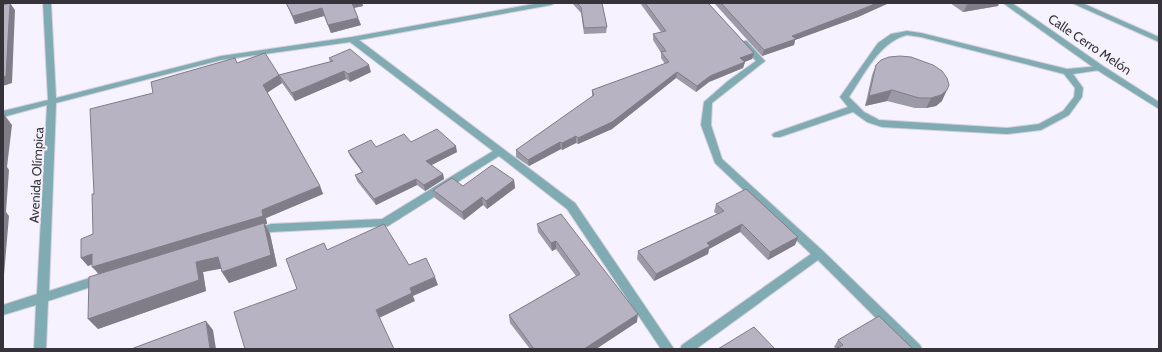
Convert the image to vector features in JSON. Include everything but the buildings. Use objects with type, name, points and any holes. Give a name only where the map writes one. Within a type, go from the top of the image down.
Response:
[{"type":"street","name":"Avenida Olímpica","points":[[40,349],[52,101],[47,3]]},
{"type":"street","points":[[3,114],[221,58],[352,39],[515,6],[551,3]]},
{"type":"street","name":"Calle Cerro Melón","points":[[1007,3],[1100,68],[1159,106]]},
{"type":"street","points":[[1076,3],[1159,40]]},
{"type":"street","points":[[1067,72],[1078,88],[1078,97],[1066,113],[1041,127],[1007,131],[882,124],[870,121],[852,109],[844,97],[845,93],[882,46],[894,36],[906,33],[921,35],[1067,72],[1100,68]]},
{"type":"street","points":[[740,38],[761,61],[730,83],[708,102],[706,125],[718,161],[819,254],[916,349]]},
{"type":"street","points":[[352,39],[571,206],[668,349]]},
{"type":"street","points":[[777,135],[852,109]]},
{"type":"street","points":[[248,235],[271,228],[384,223],[500,151]]},
{"type":"street","points":[[686,349],[819,254]]},
{"type":"street","points":[[3,310],[112,276]]}]
